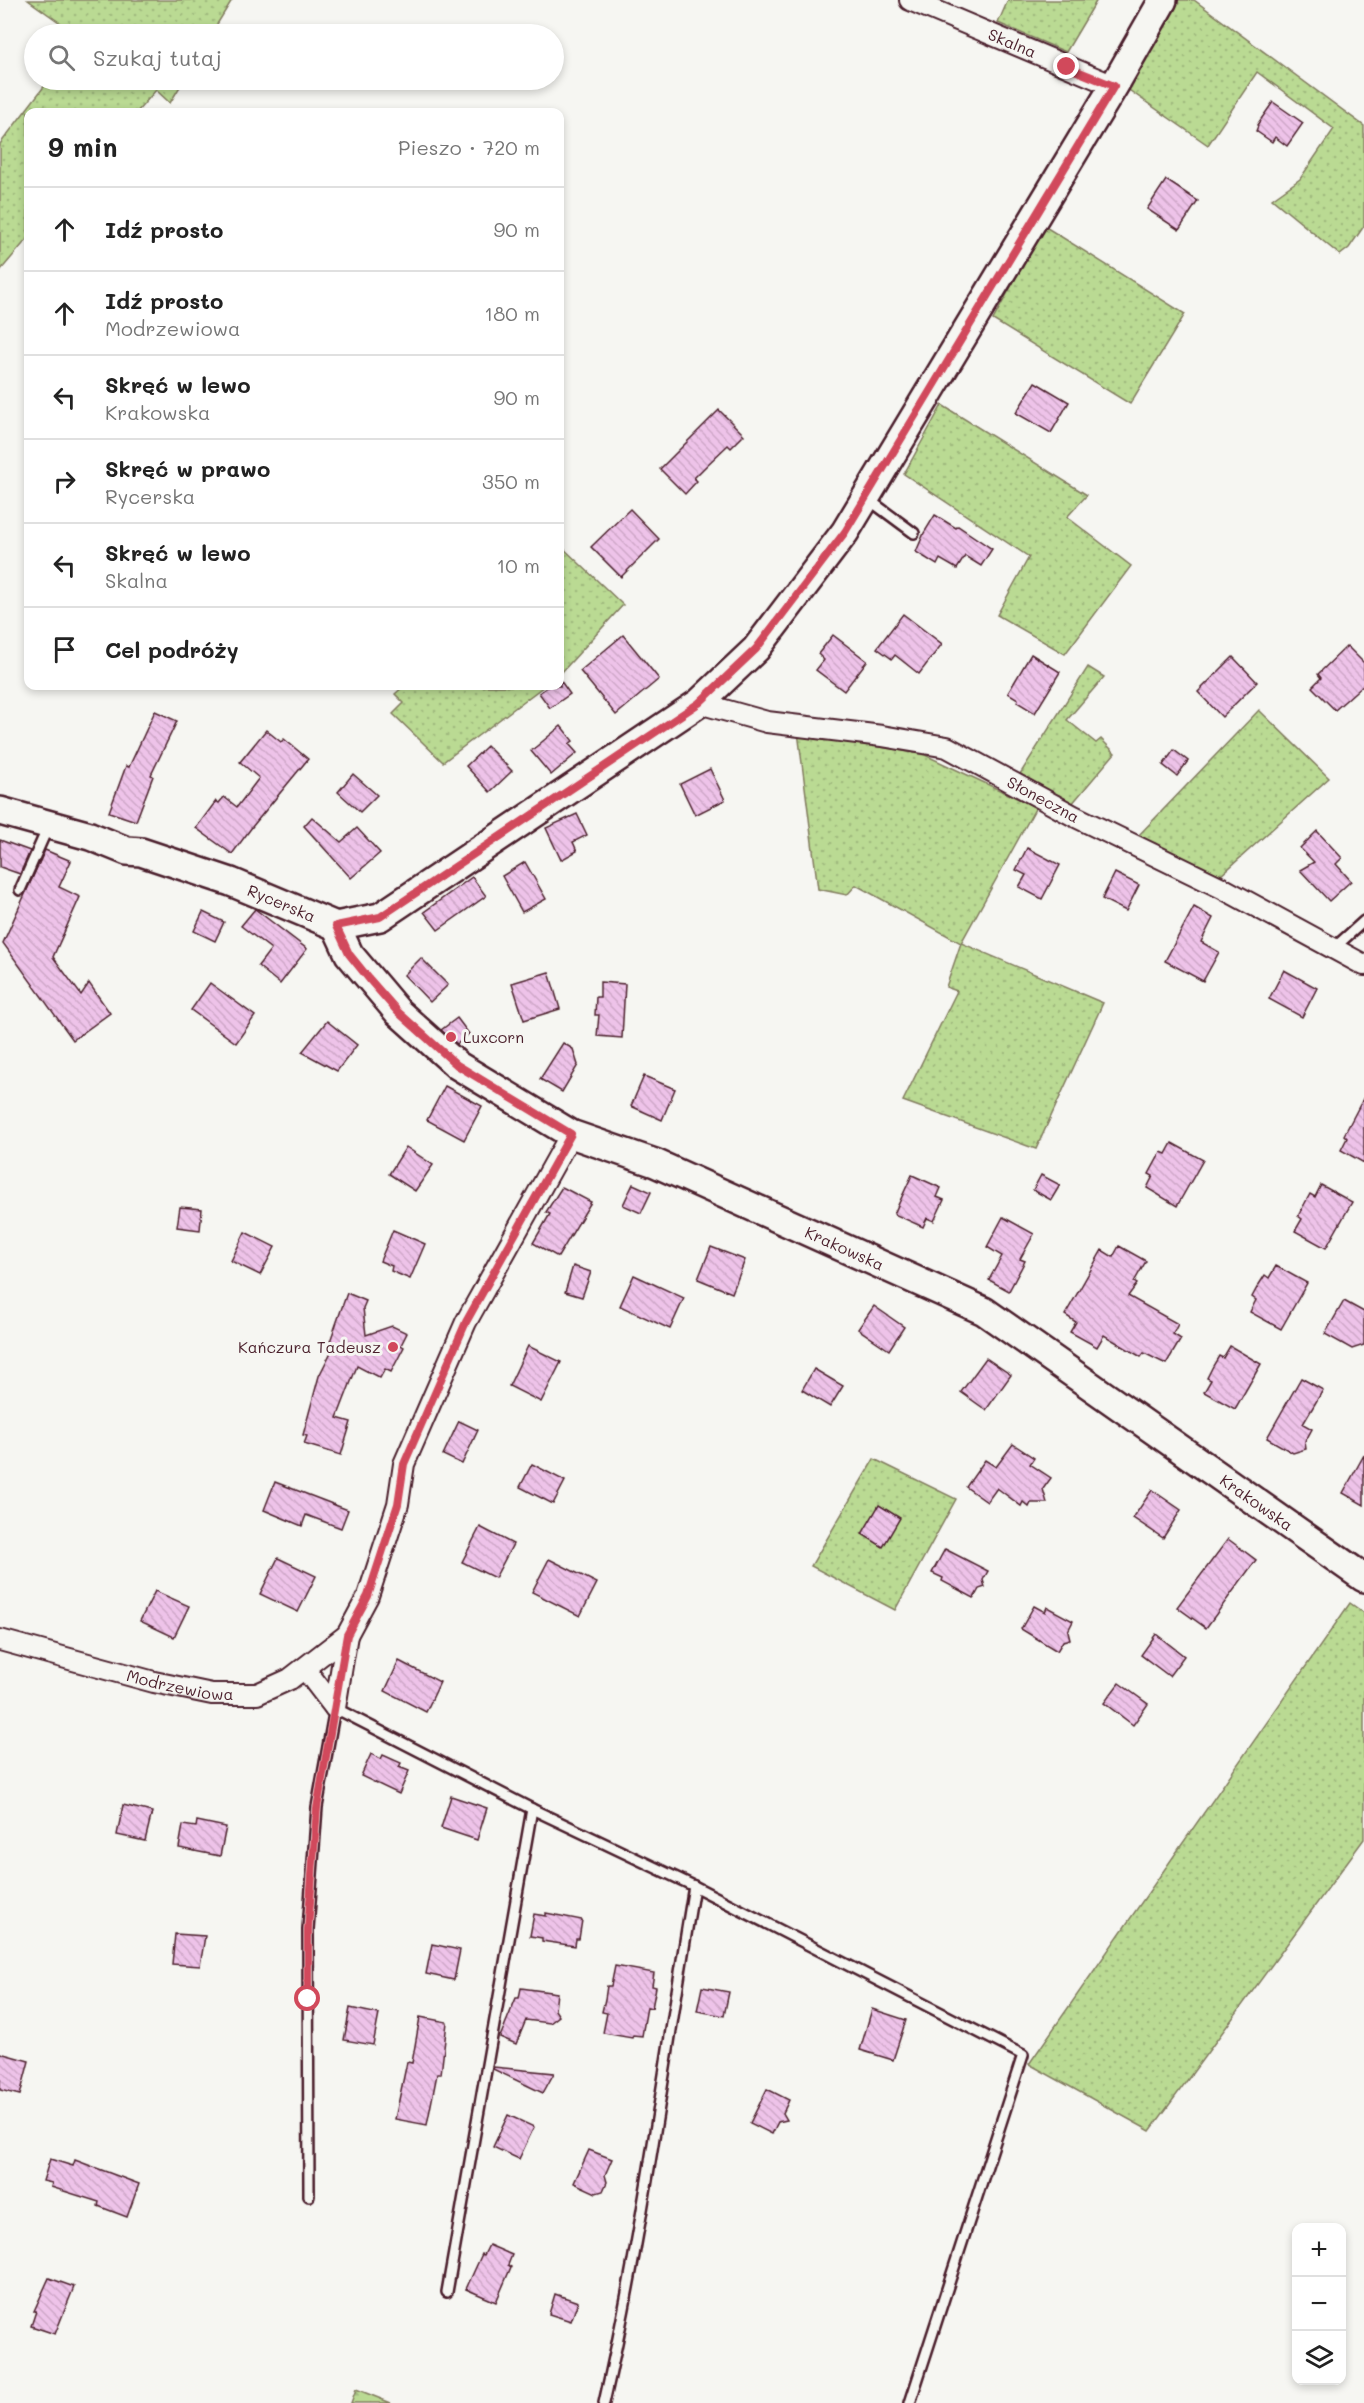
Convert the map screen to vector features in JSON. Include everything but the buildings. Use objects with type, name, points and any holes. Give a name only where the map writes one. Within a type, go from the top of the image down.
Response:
[{"type":"street","name":"Skalna","points":[[910,0],[1114,86]]},
{"type":"street","name":"Rycerska","points":[[0,811],[90,836],[127,851],[141,852],[231,882],[336,926],[380,917],[699,703],[756,649],[845,532],[1114,86],[1162,0]]},
{"type":"street","name":"Słoneczna","points":[[699,703],[767,722],[882,736],[947,747],[1074,816],[1221,888],[1364,965]]},
{"type":"street","name":"Krakowska","points":[[336,926],[349,954],[370,980],[398,1012],[457,1065],[571,1134],[655,1163],[984,1311],[1364,1578]]},
{"type":"street","name":"Modrzewiowa","points":[[335,1708],[347,1635],[368,1596],[398,1504],[404,1464],[466,1322],[571,1134]]},
{"type":"street","name":"Modrzewiowa","points":[[0,1640],[154,1682],[212,1694],[257,1694],[290,1679],[347,1635]]},
{"type":"street","points":[[304,1669],[335,1708]]},
{"type":"lane","points":[[866,497],[914,533]]},
{"type":"lane","points":[[20,890],[49,826]]},
{"type":"lane","points":[[1334,948],[1364,921]]},
{"type":"lane","points":[[309,2196],[308,1923],[317,1808],[335,1708],[532,1809],[694,1886],[1023,2055],[910,2403]]},
{"type":"lane","points":[[447,2292],[532,1809]]},
{"type":"lane","points":[[604,2403],[621,2330],[639,2233],[694,1886]]},
{"type":"green space","points":[[28,0],[232,0],[217,24],[62,24]]},
{"type":"green space","points":[[1008,0],[1097,0],[1066,52],[998,23]]},
{"type":"green space","points":[[1178,0],[1194,0],[1364,126],[1364,226],[1349,248],[1340,255],[1272,199],[1300,179],[1334,129],[1257,72],[1208,145],[1126,88]]},
{"type":"green space","points":[[41,90],[156,90],[140,108],[28,108]]},
{"type":"green space","points":[[156,90],[178,90],[170,103]]},
{"type":"green space","points":[[24,113],[24,243],[0,271],[0,144]]},
{"type":"green space","points":[[1044,226],[1185,314],[1130,404],[993,320]]},
{"type":"green space","points":[[942,405],[1087,495],[1067,517],[1131,566],[1065,654],[997,615],[1029,557],[904,474]]},
{"type":"green space","points":[[564,549],[623,605],[564,670]]},
{"type":"green space","points":[[1088,667],[1104,677],[1067,720],[1096,743],[1101,739],[1115,753],[1071,805],[1020,774]]},
{"type":"green space","points":[[400,690],[539,690],[443,762],[393,714],[404,703],[395,694]]},
{"type":"green space","points":[[1259,710],[1329,778],[1220,876],[1138,836]]},
{"type":"green space","points":[[798,732],[925,755],[1036,807],[961,943],[856,885],[847,895],[818,889]]},
{"type":"green space","points":[[961,943],[1103,1003],[1036,1149],[903,1101],[957,991],[946,987]]},
{"type":"green space","points":[[874,1459],[956,1499],[895,1610],[811,1566]]},
{"type":"green space","points":[[1350,1603],[1364,1613],[1364,1839],[1150,2131],[1029,2064]]},
{"type":"green space","points":[[356,2389],[391,2403],[351,2403]]},
{"type":"place","name":"Luxcorn","points":[[451,1037]]},
{"type":"place","name":"Kańczura Tadeusz","points":[[393,1347]]},
{"type":"route","points":[[308,1999],[308,1929],[317,1808],[347,1635],[368,1596],[398,1504],[404,1464],[466,1322],[571,1134],[457,1065],[398,1012],[370,980],[349,954],[336,926],[380,917],[550,805],[699,703],[756,649],[845,532],[1114,86],[1067,67]]}]
